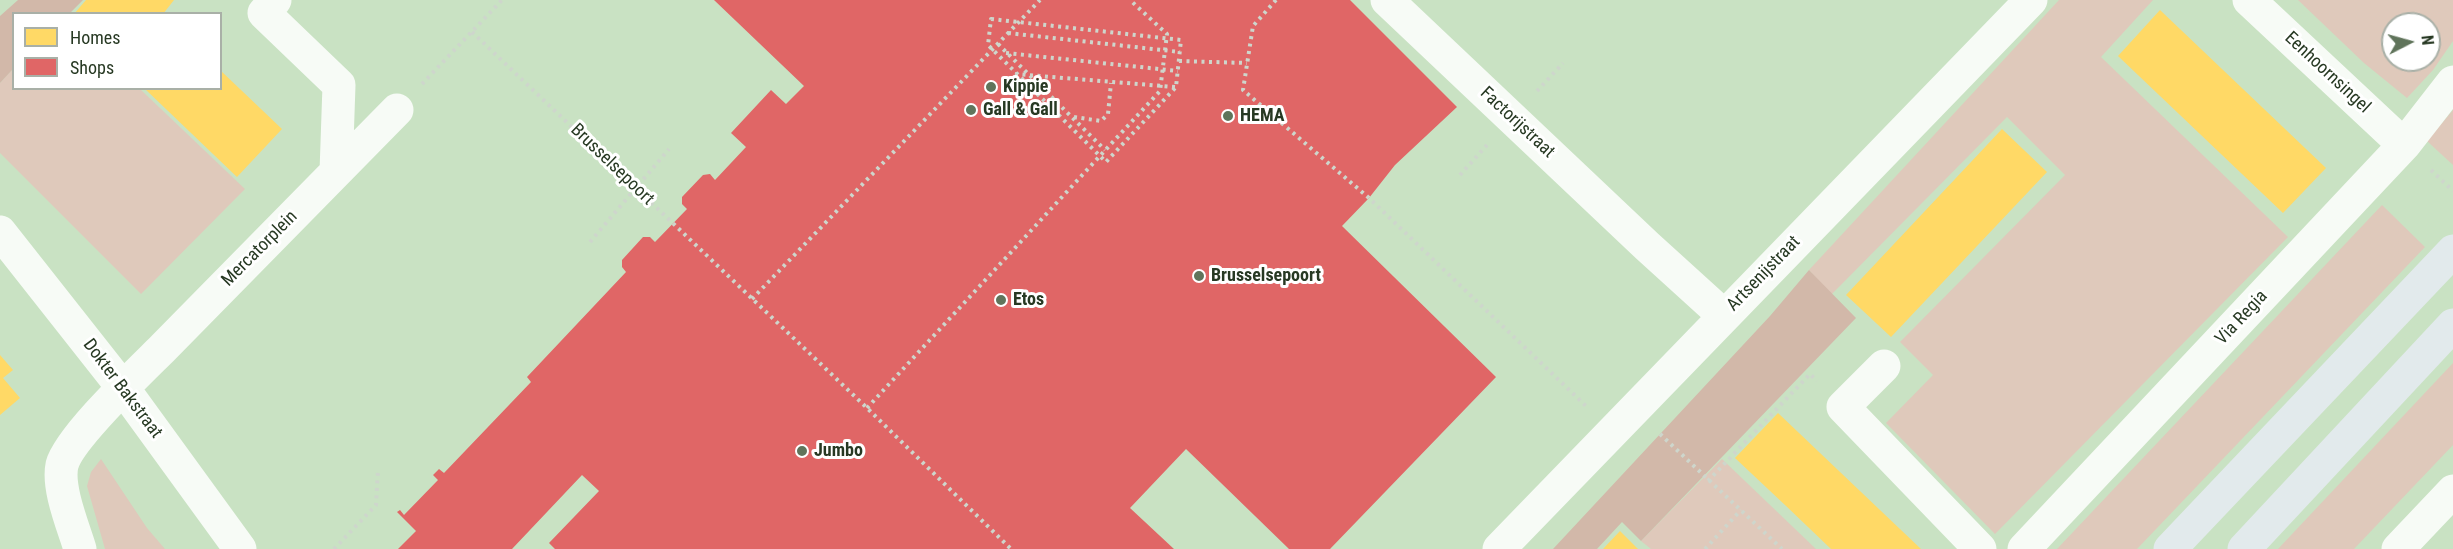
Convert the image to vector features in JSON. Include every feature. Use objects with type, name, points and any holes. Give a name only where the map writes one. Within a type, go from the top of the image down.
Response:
[{"type":"main road","points":[[2170,549],[2453,251]]},
{"type":"main road","points":[[2244,549],[2453,325]]},
{"type":"street","points":[[275,0],[264,13],[339,85],[336,172]]},
{"type":"street","name":"Factorijstraat","points":[[1386,0],[1723,315]]},
{"type":"street","name":"Artsenijstraat","points":[[1498,549],[2031,0]]},
{"type":"street","name":"Eenhoornsingel","points":[[2249,0],[2404,145]]},
{"type":"street","name":"Via Regia","points":[[2024,549],[2404,145],[2453,82]]},
{"type":"street","name":"Mercatorplein","points":[[80,549],[62,485],[62,466],[66,454],[123,388],[397,110]]},
{"type":"street","name":"Dokter Bakstraat","points":[[0,232],[123,388],[240,549]]},
{"type":"street","points":[[1884,366],[1843,407],[1980,549]]},
{"type":"street","points":[[2398,549],[2453,491]]},
{"type":"path","points":[[422,85],[502,0]]},
{"type":"path","points":[[752,299],[1040,0]]},
{"type":"path","points":[[867,408],[1160,91],[1167,34],[1130,0]]},
{"type":"path","points":[[1276,0],[1252,26],[1243,90],[1369,198],[1558,380]]},
{"type":"path","points":[[991,19],[1181,40],[1179,61],[1176,87],[1106,162],[988,45],[991,19]]},
{"type":"path","name":"Brusselsepoort","points":[[472,32],[867,408],[1011,549]]},
{"type":"path","points":[[1008,33],[1180,52]]},
{"type":"path","points":[[998,44],[1105,150]]},
{"type":"path","points":[[1006,53],[1178,71]]},
{"type":"path","points":[[1179,61],[1247,63]]},
{"type":"path","points":[[1015,74],[1176,87]]},
{"type":"path","points":[[1072,117],[1101,121],[1108,114],[1111,83]]},
{"type":"path","points":[[590,242],[669,149]]},
{"type":"path","points":[[1708,481],[1810,374],[1843,407]]},
{"type":"path","points":[[1688,460],[1782,549]]},
{"type":"path","points":[[334,549],[376,505],[378,469]]},
{"type":"path","points":[[1705,549],[1742,510]]},
{"type":"shaded area","points":[[18,0],[83,0],[71,12],[12,12],[12,70],[0,83],[0,16]]},
{"type":"shaded area","points":[[2059,0],[2153,0],[2101,57],[2288,237],[1995,534],[1886,423],[1933,375],[1900,342],[2065,175],[2007,117],[1831,295],[1809,270]]},
{"type":"shaded area","points":[[2298,0],[2453,0],[2453,41],[2441,58],[2441,12],[2381,12],[2381,72],[2431,72],[2407,98],[2364,63]]},
{"type":"shaded area","points":[[12,70],[12,90],[141,90],[245,189],[141,294],[0,153],[0,83]]},
{"type":"shaded area","points":[[2453,110],[2453,165],[2427,141]]},
{"type":"shaded area","points":[[2382,205],[2425,247],[2137,549],[2057,549]]},
{"type":"shaded area","points":[[1809,270],[1856,318],[1641,541],[1622,522],[1597,549],[1553,549],[1770,316]]},
{"type":"shaded area","points":[[2453,363],[2453,445],[2354,549],[2278,549]]},
{"type":"shaded area","points":[[101,459],[147,528],[165,549],[105,549],[87,486],[91,472]]},
{"type":"shaded area","points":[[1722,459],[1816,549],[1651,549],[1641,541]]},
{"type":"building: Homes","points":[[86,0],[174,0],[165,12],[76,12]]},
{"type":"building: Homes","points":[[2160,10],[2326,168],[2283,213],[2118,56]]},
{"type":"building: Homes","points":[[222,72],[282,129],[237,177],[146,90],[222,90]]},
{"type":"building: Homes","points":[[2002,129],[2047,172],[1891,337],[1846,295]]},
{"type":"building: Homes","points":[[0,355],[13,370],[3,378],[20,398],[0,415]]},
{"type":"building: Homes","points":[[1778,413],[1921,549],[1831,549],[1735,458]]},
{"type":"building: Homes","points":[[1620,531],[1638,549],[1603,549]]},
{"type":"building: Shops","name":"Brusselsepoort","points":[[714,0],[1350,0],[1457,107],[1395,165],[1369,198],[1342,226],[1496,377],[1330,549],[1289,549],[1186,449],[1130,508],[1174,549],[555,549],[549,543],[599,491],[582,475],[512,549],[398,549],[416,531],[397,512],[400,510],[404,515],[438,480],[433,475],[439,469],[444,473],[531,382],[527,377],[626,272],[622,267],[622,260],[643,237],[650,237],[655,242],[687,209],[682,204],[682,197],[703,175],[710,174],[715,180],[746,147],[731,133],[771,90],[786,104],[804,86]]},
{"type":"place","name":"Kippie","points":[[991,87]]},
{"type":"place","name":"Gall & Gall","points":[[971,110]]},
{"type":"place","name":"HEMA","points":[[1228,116]]},
{"type":"place","name":"Brusselsepoort","points":[[1199,276]]},
{"type":"place","name":"Etos","points":[[1001,300]]},
{"type":"place","name":"Jumbo","points":[[802,451]]}]
